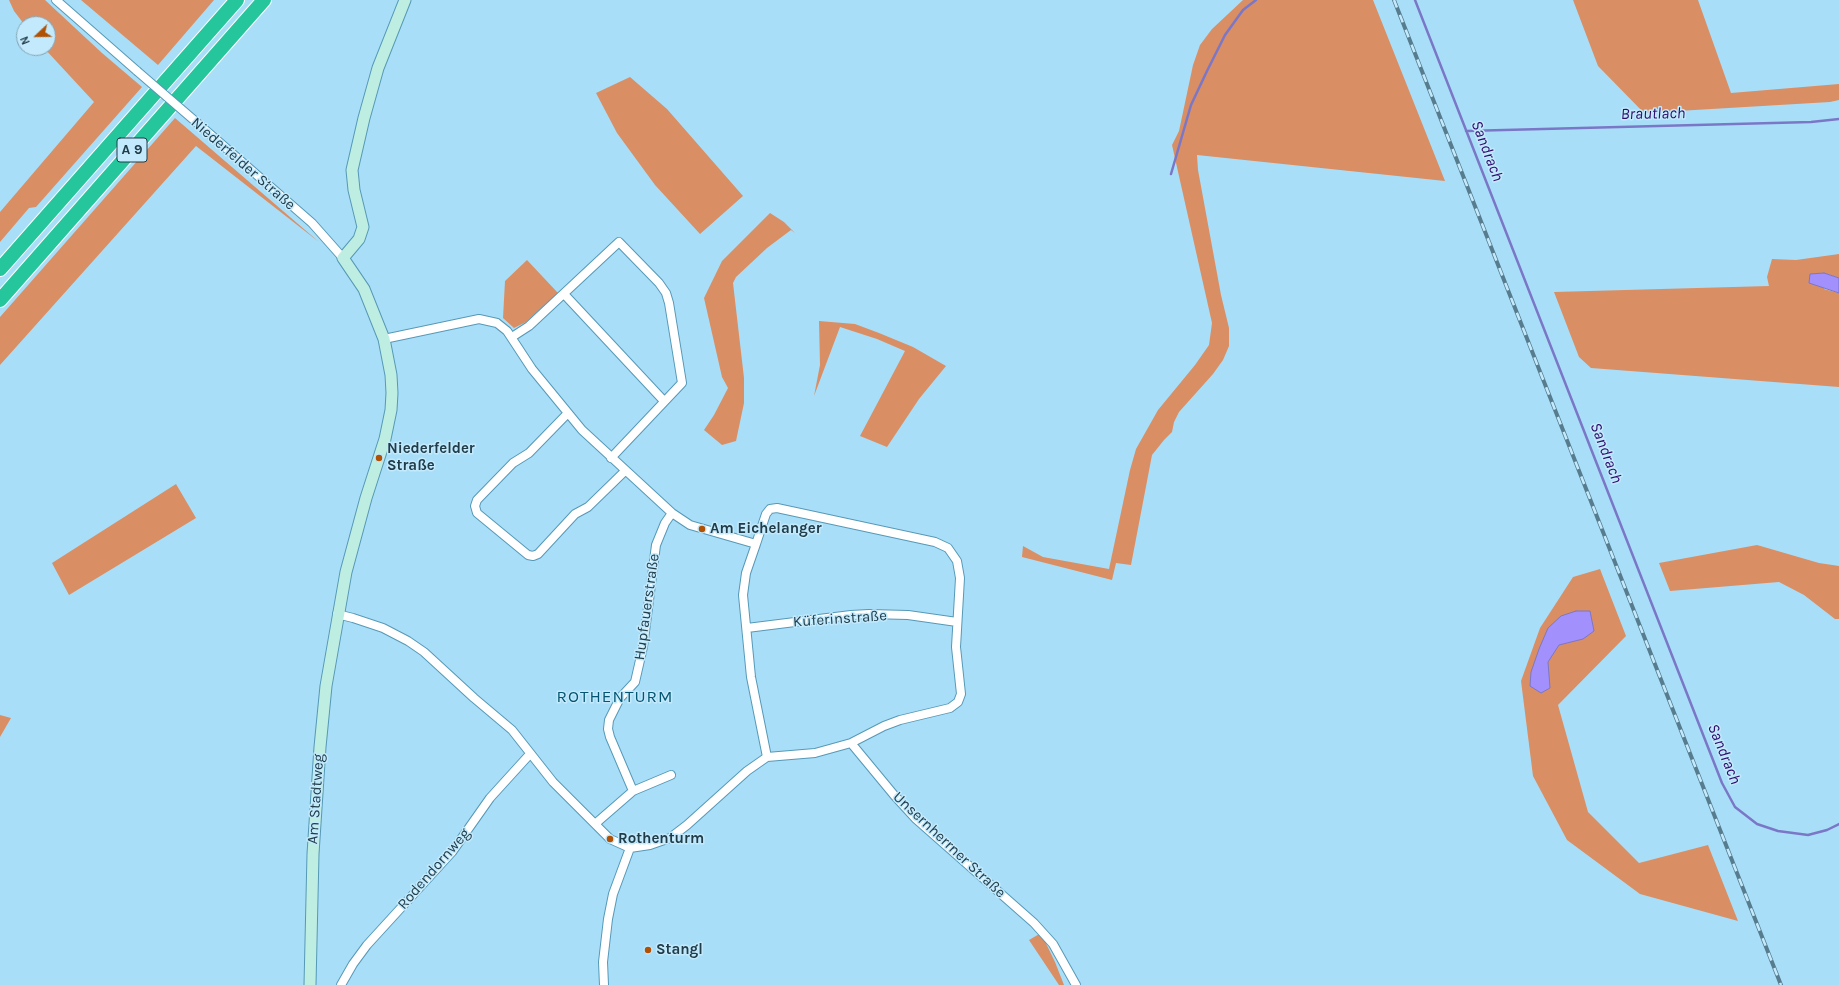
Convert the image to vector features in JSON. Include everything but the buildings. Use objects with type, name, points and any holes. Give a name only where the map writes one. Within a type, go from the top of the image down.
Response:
[{"type":"highway","name":"A 9","points":[[0,270],[237,0]]},
{"type":"highway","name":"A 9","points":[[0,300],[264,0]]},
{"type":"street","name":"Niederfelder Straße","points":[[56,0],[312,223],[343,258],[364,289],[384,339],[391,375],[391,410],[385,439],[356,536],[338,614]]},
{"type":"street","points":[[343,258],[360,239],[363,228],[354,190],[352,170],[364,118],[378,68],[405,0]]},
{"type":"street","points":[[512,337],[529,326],[619,242],[659,283],[666,292],[669,303],[682,383],[611,458]]},
{"type":"street","points":[[564,294],[664,401]]},
{"type":"street","points":[[384,339],[480,319],[497,323],[512,337],[532,369],[568,413],[611,458],[672,513],[690,524],[756,544]]},
{"type":"street","points":[[568,413],[529,453],[513,463],[477,500],[475,506],[477,513],[528,555],[533,556],[538,554],[575,514],[588,507],[625,471]]},
{"type":"street","points":[[338,614],[383,628],[408,641],[424,652],[474,698],[512,730],[553,782],[610,839],[630,848],[660,842],[674,835],[767,757],[815,752],[851,743],[884,726],[900,720],[950,708],[958,702],[961,694],[956,647],[959,569],[953,553],[942,544],[929,540],[777,508],[770,509],[766,514],[743,585],[751,677],[767,757]]},
{"type":"street","name":"Hupfauerstraße","points":[[633,791],[608,729],[609,720],[620,698],[635,682],[640,664],[654,555],[660,535],[672,513]]},
{"type":"street","name":"Am Stadtweg","points":[[310,985],[310,908],[316,800],[326,686],[338,614]]},
{"type":"street","name":"Küferinstraße","points":[[747,628],[869,614],[908,616],[957,622]]},
{"type":"street","name":"Unsernherrner Straße","points":[[851,743],[916,819],[1042,931],[1063,961],[1076,985]]},
{"type":"street","name":"Rodendornweg","points":[[341,985],[352,964],[367,945],[452,852],[490,798],[530,754]]},
{"type":"street","points":[[595,824],[633,791],[671,775]]},
{"type":"street","points":[[604,985],[603,962],[608,919],[613,894],[630,848]]},
{"type":"shaded area","points":[[9,0],[45,0],[102,53],[142,87],[36,207],[29,208],[0,242],[0,212],[94,102],[51,56],[56,56],[56,16],[18,16]]},
{"type":"shaded area","points":[[81,0],[214,0],[158,65]]},
{"type":"shaded area","points":[[1243,0],[1373,0],[1445,181],[1197,155],[1198,170],[1221,295],[1229,328],[1229,346],[1223,360],[1213,374],[1179,412],[1174,422],[1172,432],[1152,455],[1131,565],[1116,563],[1112,580],[1022,557],[1023,546],[1043,557],[1109,569],[1130,470],[1136,449],[1158,410],[1195,365],[1209,345],[1212,323],[1172,145],[1179,131],[1193,65],[1200,45],[1212,29]]},
{"type":"shaded area","points":[[1573,0],[1698,0],[1731,93],[1839,84],[1839,100],[1830,102],[1644,113],[1598,66]]},
{"type":"shaded area","points":[[630,77],[667,109],[743,196],[700,234],[655,185],[617,133],[596,93]]},
{"type":"shaded area","points":[[175,118],[319,242],[196,146],[0,365],[0,317]]},
{"type":"shaded area","points":[[770,213],[784,222],[795,233],[791,230],[767,248],[736,277],[733,283],[744,378],[744,403],[736,441],[722,445],[704,430],[714,415],[728,388],[722,377],[704,298],[722,261]]},
{"type":"shaded area","points":[[1839,254],[1839,278],[1824,273],[1824,289],[1839,293],[1839,387],[1591,368],[1579,357],[1554,292],[1769,286],[1767,277],[1772,259],[1796,260]]},
{"type":"shaded area","points":[[527,260],[558,293],[526,322],[514,328],[503,318],[505,281]]},
{"type":"shaded area","points":[[1824,273],[1839,278],[1839,293],[1809,283],[1810,274]]},
{"type":"shaded area","points":[[819,321],[855,324],[913,347],[946,366],[919,399],[887,447],[860,436],[905,351],[877,339],[840,327],[814,396],[820,365]]},
{"type":"shaded area","points":[[176,484],[196,518],[69,595],[52,563]]},
{"type":"shaded area","points":[[1757,545],[1819,563],[1839,566],[1839,619],[1835,619],[1804,595],[1779,582],[1670,591],[1659,563]]},
{"type":"shaded area","points":[[1600,569],[1626,636],[1558,705],[1588,812],[1639,863],[1708,845],[1738,921],[1640,894],[1567,840],[1533,776],[1521,681],[1540,628],[1573,577]]},
{"type":"shaded area","points":[[1576,611],[1590,611],[1594,631],[1583,639],[1559,645],[1548,662],[1550,688],[1541,693],[1530,686],[1531,672],[1539,649],[1548,628],[1561,616]]},
{"type":"shaded area","points":[[0,715],[11,718],[0,737]]},
{"type":"shaded area","points":[[1041,933],[1064,985],[1059,985],[1029,940]]},
{"type":"waterway","points":[[1171,174],[1191,105],[1207,71],[1225,35],[1243,10],[1256,0]]},
{"type":"waterway","name":"Sandrach","points":[[1415,0],[1722,783],[1735,807],[1757,824],[1778,831],[1808,835],[1827,830],[1839,824]]},
{"type":"waterway","name":"Brautlach","points":[[1466,131],[1811,122],[1839,119]]},
{"type":"railway","points":[[1394,0],[1781,985]]},
{"type":"place","name":"Niederfelder Straße","points":[[379,458]]},
{"type":"place","name":"Am Eichelanger","points":[[702,529]]},
{"type":"place","name":"Rothenturm","points":[[610,839]]},
{"type":"place","name":"Stangl","points":[[648,950]]},
{"type":"district","name":"ROTHENTURM","points":[[615,697]]}]
